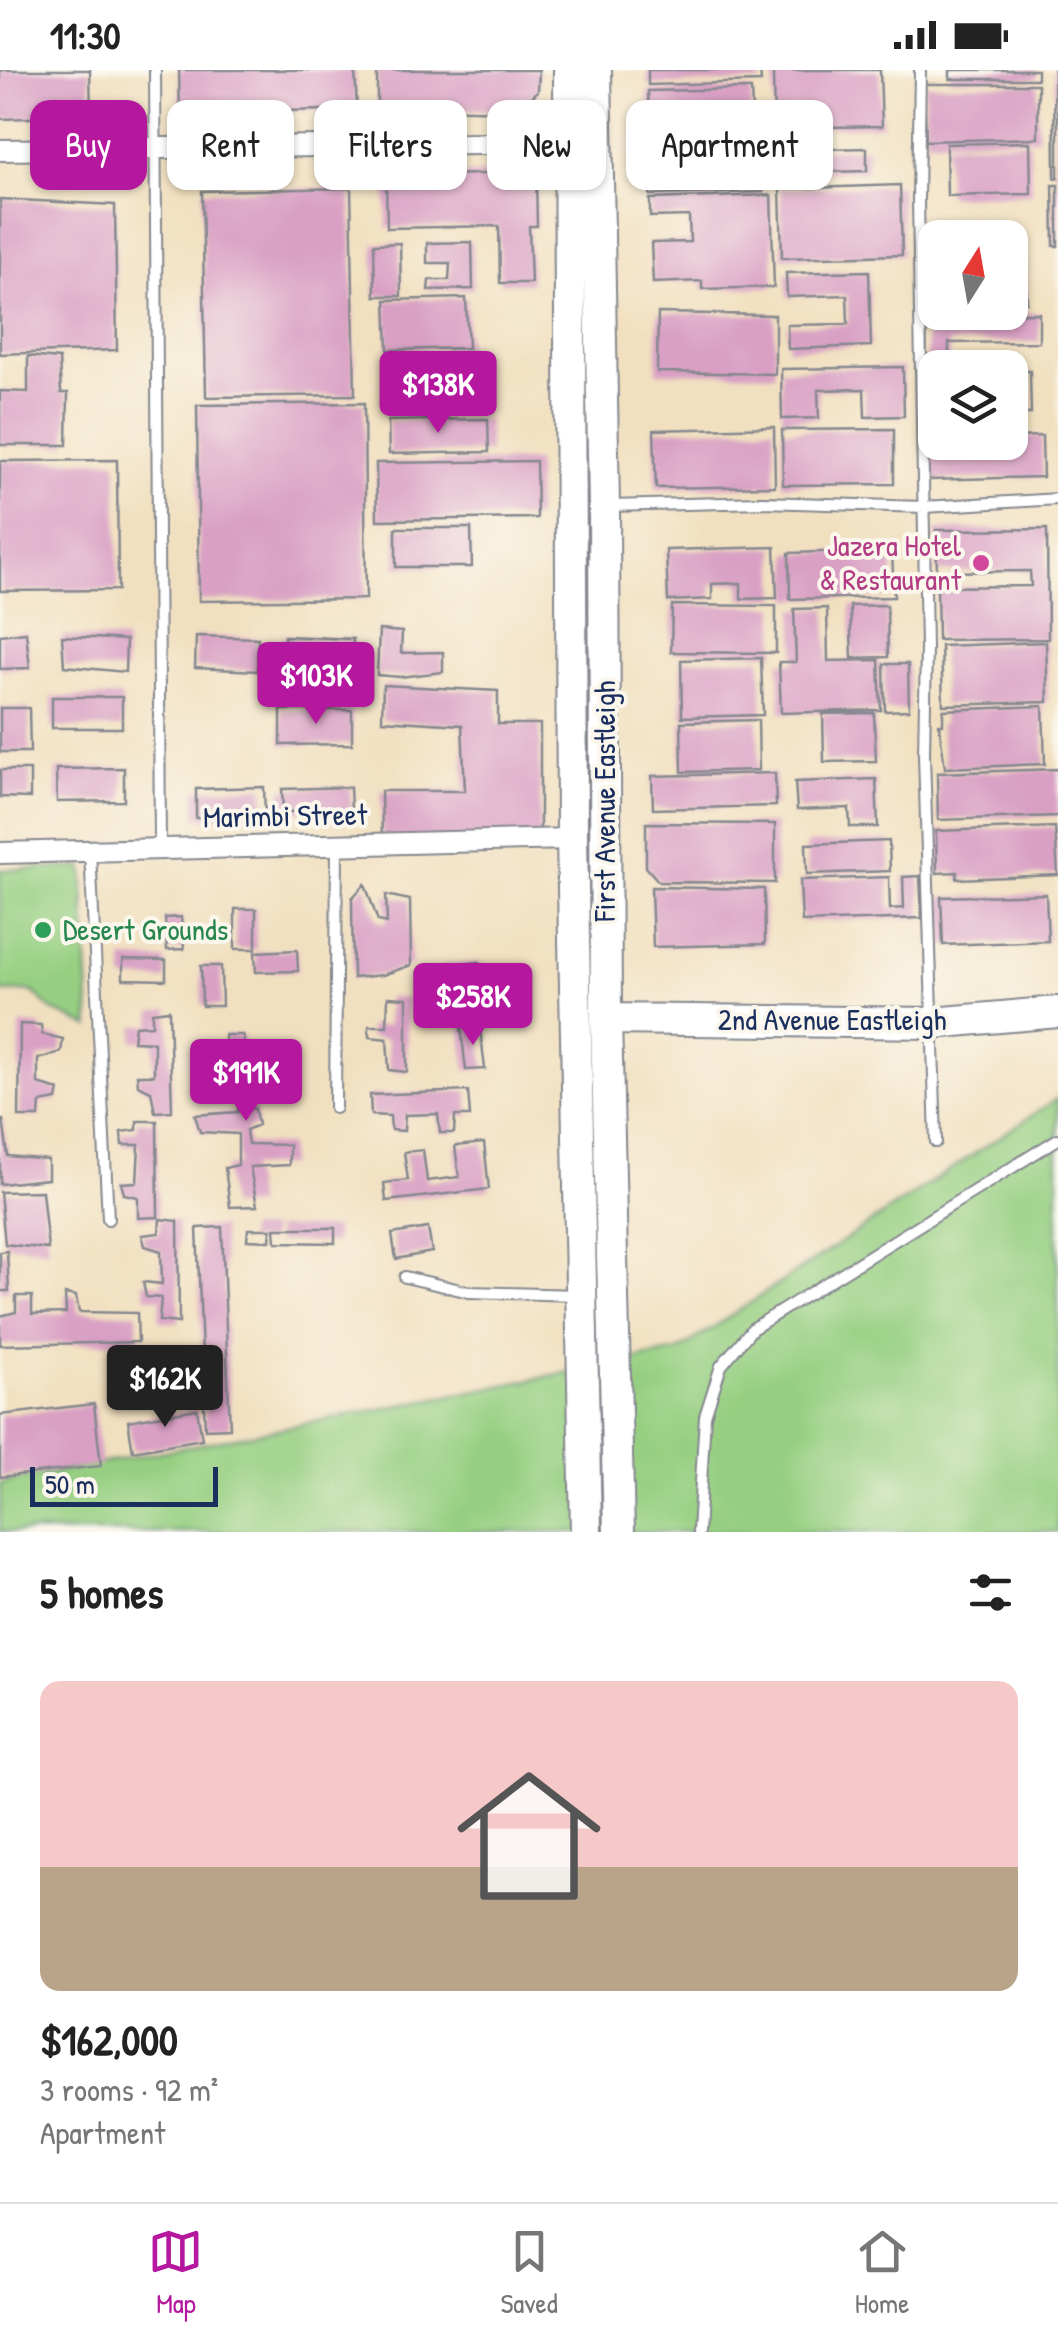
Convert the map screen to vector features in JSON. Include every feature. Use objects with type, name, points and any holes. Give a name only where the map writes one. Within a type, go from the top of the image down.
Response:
[{"type":"main road","name":"First Avenue Eastleigh","points":[[569,70],[569,100]]},
{"type":"main road","name":"First Avenue Eastleigh","points":[[596,70],[604,506],[606,1018],[618,1532]]},
{"type":"main road","name":"First Avenue Eastleigh","points":[[569,190],[572,839],[586,1532]]},
{"type":"main road","name":"2nd Avenue Eastleigh","points":[[606,1018],[933,1023],[1058,1012]]},
{"type":"street","points":[[0,150],[487,144]]},
{"type":"street","name":"Marimbi Street","points":[[0,853],[572,839]]},
{"type":"lane","points":[[155,70],[160,848]]},
{"type":"lane","points":[[920,70],[924,755],[936,1142]]},
{"type":"lane","points":[[604,506],[763,502],[924,507],[1058,498]]},
{"type":"lane","points":[[335,1108],[337,845]]},
{"type":"lane","points":[[90,851],[108,1218]]},
{"type":"lane","points":[[698,1532],[705,1416],[721,1366],[752,1328],[1058,1139]]},
{"type":"lane","points":[[405,1277],[469,1292],[583,1295]]},
{"type":"green space","name":"Desert Grounds","points":[[83,867],[90,1027],[53,1011],[32,991],[0,992],[0,870]]},
{"type":"green space","points":[[1058,1098],[1058,1532],[0,1532],[0,1483],[678,1351]]},
{"type":"building","points":[[0,70],[90,70],[91,100],[30,100],[30,118],[0,119]]},
{"type":"building","points":[[179,70],[355,70],[357,100],[314,100],[314,110],[294,111],[294,100],[180,100]]},
{"type":"building","points":[[377,70],[539,70],[538,91],[529,100],[487,100],[487,110],[467,110],[467,100],[377,100]]},
{"type":"building","points":[[648,70],[760,70],[761,82],[648,85]]},
{"type":"building","points":[[880,70],[882,126],[833,127],[833,100],[774,100],[773,71]]},
{"type":"building","points":[[950,70],[1037,70],[1037,79],[950,79]]},
{"type":"building","points":[[1054,70],[1058,70],[1058,178],[1055,178]]},
{"type":"building","points":[[924,84],[1038,84],[1038,138],[926,141]]},
{"type":"building","points":[[751,89],[752,100],[648,100],[648,91]]},
{"type":"building","points":[[1030,142],[1031,194],[947,196],[946,144]]},
{"type":"building","points":[[867,148],[867,171],[833,172],[833,149]]},
{"type":"building","points":[[467,174],[487,174],[487,190],[536,190],[537,226],[529,226],[531,283],[500,283],[499,226],[387,228],[386,190],[467,190]]},
{"type":"building","points":[[900,185],[902,255],[782,258],[780,190]]},
{"type":"building","points":[[1053,185],[1058,185],[1058,246],[1054,246]]},
{"type":"building","points":[[351,190],[355,395],[206,397],[202,191]]},
{"type":"building","points":[[650,190],[763,190],[763,192],[650,195]]},
{"type":"building","points":[[771,195],[774,287],[702,289],[702,281],[653,283],[651,243],[690,242],[689,216],[650,217],[650,199]]},
{"type":"building","points":[[0,199],[115,205],[117,350],[0,354]]},
{"type":"building","points":[[472,242],[473,289],[428,290],[429,280],[449,280],[450,263],[427,263],[427,243]]},
{"type":"building","points":[[400,243],[401,296],[375,296],[374,244]]},
{"type":"building","points":[[869,271],[871,346],[788,349],[787,325],[848,324],[847,295],[787,297],[786,273]]},
{"type":"building","points":[[466,298],[468,348],[388,350],[386,300]]},
{"type":"building","points":[[658,313],[775,315],[775,374],[657,372]]},
{"type":"building","points":[[1028,313],[1039,313],[1039,342],[949,343],[949,350],[927,350],[926,330],[1028,330]]},
{"type":"building","points":[[479,355],[481,403],[389,406],[387,358]]},
{"type":"building","points":[[28,356],[59,359],[61,393],[68,393],[67,445],[0,445],[0,391],[28,392]]},
{"type":"building","points":[[903,367],[904,416],[865,417],[864,389],[818,390],[819,418],[782,419],[781,369]]},
{"type":"building","points":[[1028,371],[1030,371],[1028,414]]},
{"type":"building","points":[[364,403],[366,599],[199,601],[197,405]]},
{"type":"building","points":[[488,419],[489,452],[389,454],[388,421]]},
{"type":"building","points":[[774,427],[775,486],[656,488],[654,430]]},
{"type":"building","points":[[894,429],[894,484],[783,485],[782,430]]},
{"type":"building","points":[[1028,436],[1042,436],[1043,477],[928,480],[927,460],[1028,460]]},
{"type":"building","points":[[117,460],[118,590],[0,591],[0,461]]},
{"type":"building","points":[[536,461],[537,518],[377,520],[376,463]]},
{"type":"building","points":[[396,528],[471,528],[472,567],[396,567]]},
{"type":"building","points":[[1047,529],[1048,639],[938,640],[937,587],[1031,586],[1030,571],[937,572],[936,530]]},
{"type":"building","points":[[775,547],[777,598],[741,599],[741,583],[712,584],[712,599],[668,601],[666,550]]},
{"type":"building","points":[[892,550],[894,597],[790,599],[789,553]]},
{"type":"building","points":[[672,605],[776,606],[776,653],[671,652]]},
{"type":"building","points":[[887,605],[888,657],[852,658],[850,606]]},
{"type":"building","points":[[827,608],[828,661],[879,660],[881,710],[781,713],[779,662],[796,662],[794,609]]},
{"type":"building","points":[[379,630],[402,632],[401,653],[443,652],[443,672],[400,677],[377,675]]},
{"type":"building","points":[[26,632],[30,668],[0,669],[0,635]]},
{"type":"building","points":[[62,636],[126,640],[125,672],[64,666]]},
{"type":"building","points":[[196,636],[258,638],[257,671],[195,668]]},
{"type":"building","points":[[284,636],[353,639],[351,671],[283,668]]},
{"type":"building","points":[[1046,642],[1048,702],[943,705],[941,646]]},
{"type":"building","points":[[761,658],[763,715],[682,717],[681,660]]},
{"type":"building","points":[[884,664],[908,664],[909,710],[885,711]]},
{"type":"building","points":[[383,685],[498,691],[498,724],[540,724],[540,839],[382,839],[381,791],[465,791],[462,725],[382,720]]},
{"type":"building","points":[[52,697],[122,697],[122,728],[52,728]]},
{"type":"building","points":[[1043,706],[1045,764],[945,768],[939,724],[943,724],[943,710]]},
{"type":"building","points":[[0,708],[29,708],[30,752],[0,752]]},
{"type":"building","points":[[281,710],[352,710],[352,744],[281,745]]},
{"type":"building","points":[[874,713],[876,761],[824,762],[823,714]]},
{"type":"building","points":[[758,720],[759,770],[682,772],[681,722]]},
{"type":"building","points":[[124,768],[124,801],[57,802],[56,769]]},
{"type":"building","points":[[1058,769],[1058,816],[938,820],[937,773]]},
{"type":"building","points":[[0,770],[30,770],[30,798],[0,797]]},
{"type":"building","points":[[775,773],[776,806],[653,809],[652,776]]},
{"type":"building","points":[[876,779],[878,827],[850,827],[849,808],[797,810],[795,782]]},
{"type":"building","points":[[264,787],[265,816],[196,818],[196,789]]},
{"type":"building","points":[[350,787],[351,810],[283,812],[282,789]]},
{"type":"building","points":[[646,823],[775,824],[775,883],[659,882],[646,867]]},
{"type":"building","points":[[1055,827],[1058,875],[957,879],[957,872],[937,873],[936,831]]},
{"type":"building","points":[[889,841],[890,871],[807,874],[806,844]]},
{"type":"building","points":[[920,876],[922,918],[802,922],[800,880],[889,877],[890,909],[904,908],[903,877]]},
{"type":"building","points":[[365,884],[378,921],[387,923],[386,895],[410,900],[411,965],[383,975],[353,978],[352,898]]},
{"type":"building","points":[[651,887],[764,889],[765,944],[653,947]]},
{"type":"building","points":[[1046,894],[1048,941],[943,945],[941,897]]},
{"type":"building","points":[[235,909],[256,909],[256,949],[235,949]]},
{"type":"building","points":[[181,917],[184,949],[167,950],[165,918]]},
{"type":"building","points":[[297,950],[298,971],[256,972],[255,952]]},
{"type":"building","points":[[123,959],[166,960],[166,980],[123,979]]},
{"type":"building","points":[[479,962],[482,987],[444,991],[442,966]]},
{"type":"building","points":[[201,966],[221,966],[222,1006],[202,1006]]},
{"type":"building","points":[[388,997],[407,998],[407,1072],[389,1070],[387,1039],[369,1037],[369,1026],[387,1026]]},
{"type":"building","points":[[169,1010],[172,1111],[155,1112],[151,1091],[138,1085],[137,1075],[154,1075],[154,1042],[133,1041],[135,1026],[152,1025],[152,1012]]},
{"type":"building","points":[[20,1024],[41,1025],[42,1034],[63,1039],[61,1052],[38,1059],[38,1084],[59,1090],[57,1100],[40,1103],[39,1117],[19,1117]]},
{"type":"building","points":[[480,1026],[485,1069],[466,1070],[461,1028]]},
{"type":"building","points":[[225,1035],[243,1035],[248,1075],[288,1076],[289,1094],[247,1096],[246,1107],[255,1109],[258,1125],[246,1130],[248,1144],[289,1145],[289,1165],[250,1167],[257,1206],[230,1207],[225,1168],[238,1165],[238,1134],[200,1132],[195,1115],[238,1112],[238,1081],[226,1077]]},
{"type":"building","points":[[468,1091],[470,1116],[455,1116],[454,1133],[440,1133],[438,1114],[405,1115],[404,1131],[391,1130],[390,1116],[371,1115],[370,1095]]},
{"type":"building","points":[[0,1120],[8,1156],[48,1160],[48,1179],[0,1184]]},
{"type":"building","points":[[137,1121],[157,1121],[158,1217],[138,1218],[138,1197],[124,1194],[121,1183],[137,1182],[139,1145],[122,1145],[121,1132],[137,1130]]},
{"type":"building","points":[[484,1143],[489,1189],[386,1201],[384,1183],[408,1180],[404,1152],[423,1150],[427,1181],[459,1177],[455,1146]]},
{"type":"building","points":[[42,1191],[48,1249],[5,1244],[0,1192]]},
{"type":"building","points":[[160,1219],[178,1221],[179,1323],[159,1321],[161,1298],[146,1297],[143,1282],[162,1284],[161,1251],[145,1246],[142,1235],[159,1233]]},
{"type":"building","points":[[222,1227],[230,1428],[205,1429],[197,1228]]},
{"type":"building","points":[[275,1228],[335,1228],[335,1243],[276,1242]]},
{"type":"building","points":[[428,1228],[432,1252],[396,1259],[392,1234]]},
{"type":"building","points":[[248,1229],[271,1229],[270,1241],[247,1240]]},
{"type":"building","points":[[7,1251],[9,1291],[0,1291],[0,1252]]},
{"type":"building","points":[[65,1294],[76,1296],[79,1312],[137,1313],[138,1342],[0,1345],[0,1316],[16,1312],[16,1296],[32,1296],[32,1314],[66,1313]]},
{"type":"building","points":[[94,1404],[101,1466],[0,1477],[0,1415]]},
{"type":"building","points":[[197,1409],[202,1439],[133,1451],[128,1421]]},
{"type":"place","name":"Jazera Hotel & Restaurant","points":[[981,563]]},
{"type":"place","name":"Desert Grounds","points":[[43,930]]}]
